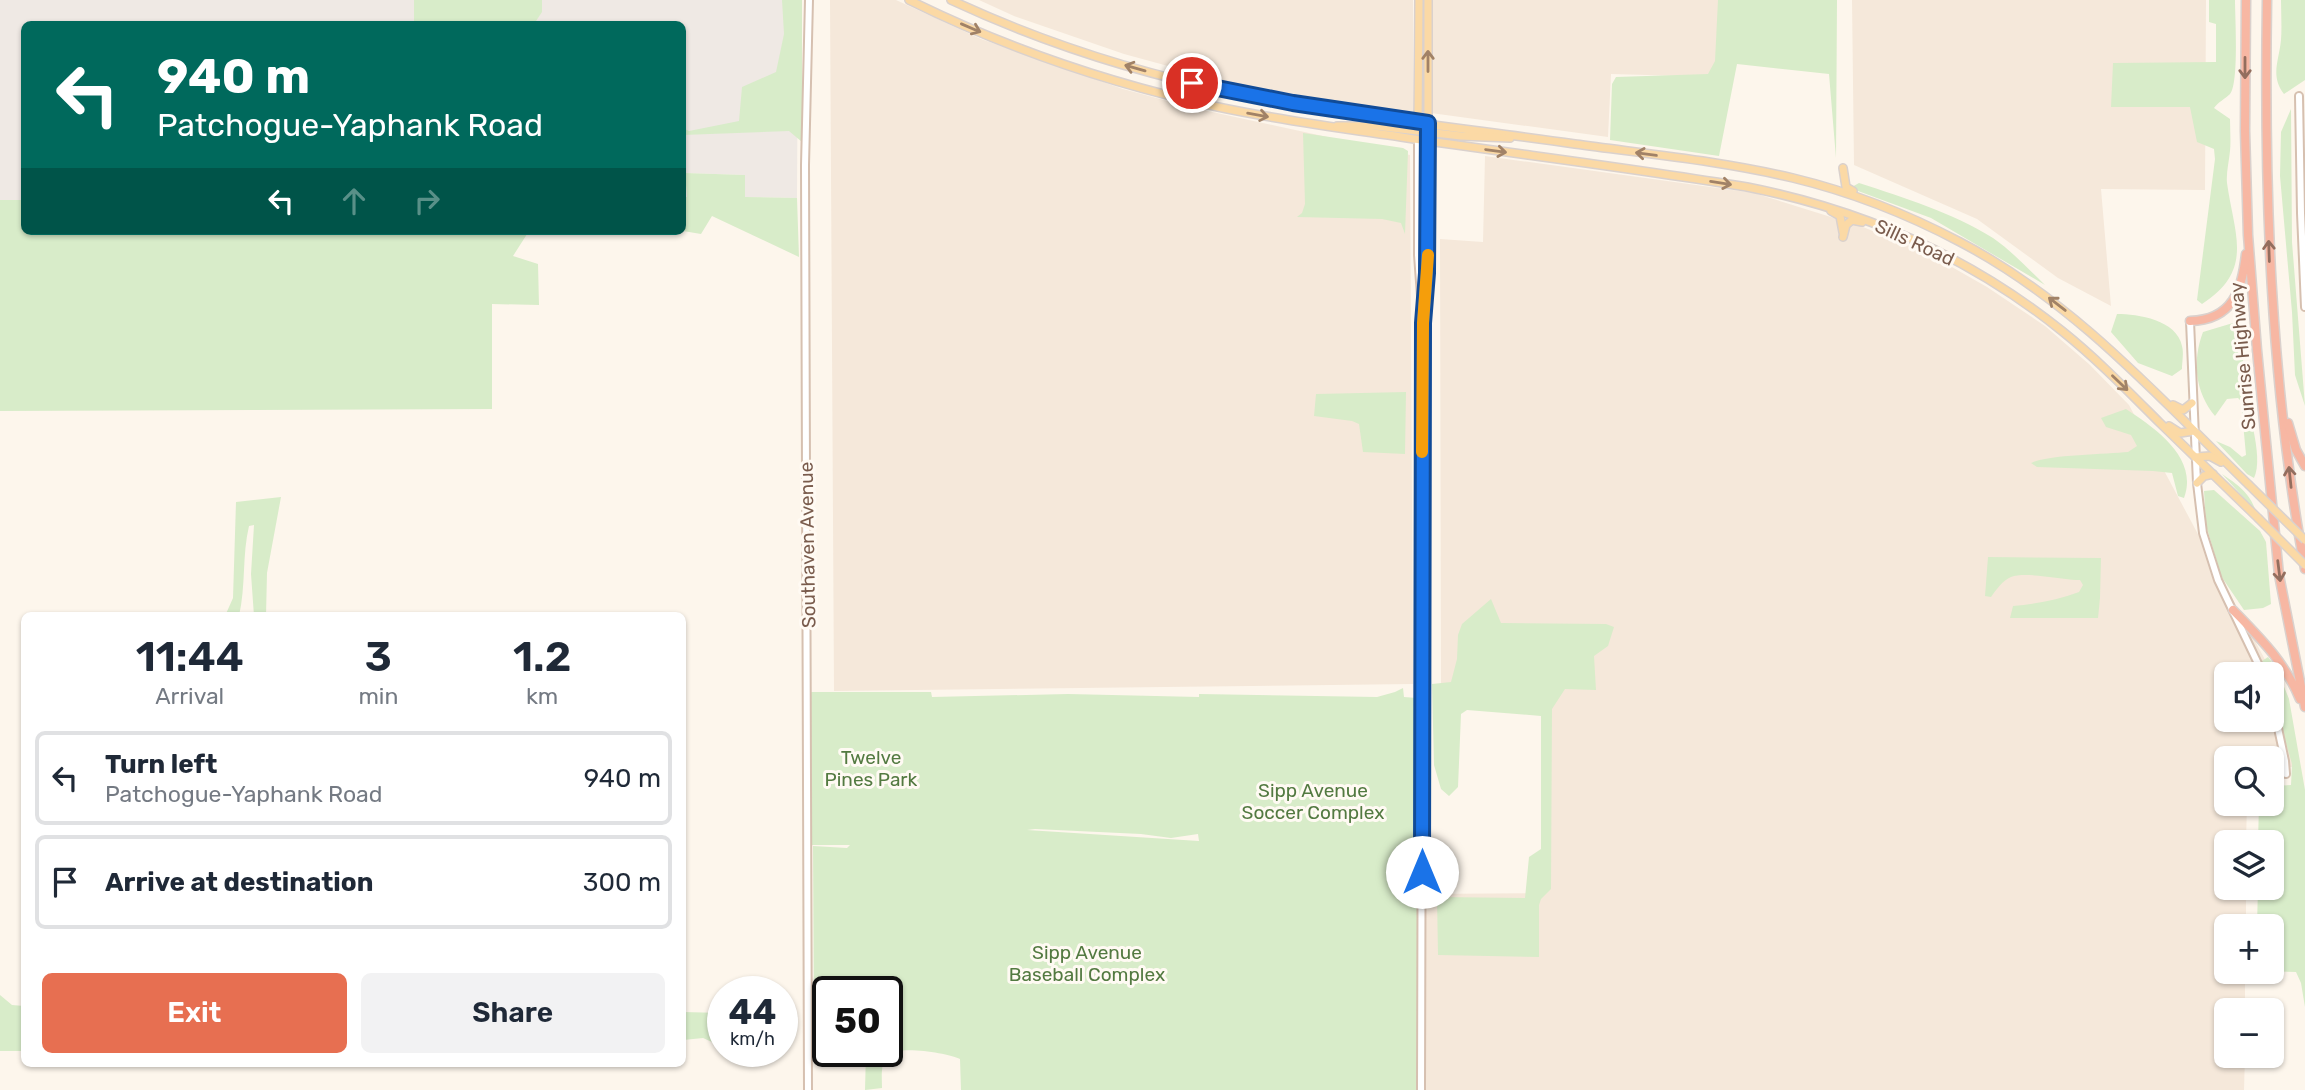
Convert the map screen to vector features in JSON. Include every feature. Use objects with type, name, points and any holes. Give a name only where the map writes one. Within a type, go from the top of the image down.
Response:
[{"type":"highway","name":"Sunrise Highway","points":[[2246,0],[2245,131],[2248,235],[2257,350],[2279,575],[2305,709]]},
{"type":"highway","name":"Sunrise Highway","points":[[2267,0],[2265,98],[2269,255],[2292,501],[2305,567]]},
{"type":"highway","points":[[2190,321],[2217,316],[2227,309],[2234,299],[2242,279],[2248,235]]},
{"type":"highway","points":[[2282,404],[2296,450],[2304,464]]},
{"type":"highway","points":[[2233,610],[2278,657],[2305,709]]},
{"type":"main road","points":[[909,0],[994,38],[1104,77],[1217,107],[1330,127],[1352,125],[1418,131],[1428,127]]},
{"type":"main road","name":"Sills Road","points":[[951,0],[1057,43],[1178,79],[1273,100],[1418,121],[1428,127],[1533,138],[1728,165],[1795,178],[1853,195],[1909,217],[1961,242],[2035,288],[2096,336],[2305,540]]},
{"type":"main road","points":[[1418,140],[1419,0]]},
{"type":"main road","points":[[1428,0],[1428,141]]},
{"type":"main road","name":"Sills Road","points":[[1330,127],[1720,182],[1804,199],[1863,218],[1918,241],[1993,282],[2041,315],[2087,352],[2305,567]]},
{"type":"main road","points":[[1795,178],[1834,184],[1839,181],[1843,168],[1848,189],[1892,205],[1909,217]]},
{"type":"main road","points":[[1804,199],[1840,216],[1843,237],[1847,223],[1854,220],[1918,241]]},
{"type":"main road","points":[[2146,384],[2178,409],[2187,409],[2192,403]]},
{"type":"main road","points":[[2149,412],[2178,432],[2194,431]]},
{"type":"main road","points":[[2195,457],[2210,456],[2230,467]]},
{"type":"main road","points":[[2197,483],[2204,476],[2213,474]]},
{"type":"street","name":"Southaven Avenue","points":[[808,0],[805,165],[808,1090]]},
{"type":"street","points":[[2299,96],[2305,307]]},
{"type":"street","points":[[1418,140],[1418,244],[1423,323],[1420,1090]]},
{"type":"street","points":[[1423,323],[1427,278],[1428,141]]},
{"type":"street","points":[[2190,321],[2195,457],[2199,508],[2206,545],[2218,580],[2257,662]]},
{"type":"street","points":[[2279,732],[2286,774]]},
{"type":"shaded area","points":[[0,0],[798,0],[797,198],[745,197],[745,175],[686,173],[686,21],[21,21],[21,200],[0,200]]},
{"type":"shaded area","points":[[830,0],[896,0],[981,39],[1123,89],[1194,108],[1410,155],[1413,684],[834,691]]},
{"type":"shaded area","points":[[979,0],[1413,0],[1413,114],[1234,84],[1124,54],[1014,16]]},
{"type":"shaded area","points":[[1431,0],[1722,0],[1720,77],[1611,74],[1608,137],[1431,113]]},
{"type":"shaded area","points":[[1852,0],[2206,0],[2205,190],[2101,189],[2111,306],[2058,278],[1977,219],[1854,165]]},
{"type":"shaded area","points":[[1485,156],[1754,193],[1863,227],[1929,254],[1987,287],[2045,326],[2090,365],[2129,405],[2266,662],[2214,662],[2214,732],[2284,732],[2284,712],[2296,767],[2284,767],[2284,746],[2214,746],[2214,816],[2247,816],[2246,830],[2214,830],[2214,900],[2246,900],[2246,914],[2214,914],[2214,984],[2245,984],[2245,998],[2214,998],[2214,1068],[2245,1068],[2244,1090],[1423,1090],[1421,894],[1547,893],[1550,699],[1441,692],[1440,239],[1483,242]]},
{"type":"green space","points":[[414,0],[542,0],[542,12],[536,21],[414,21]]},
{"type":"green space","points":[[782,0],[802,0],[802,142],[789,131],[686,135],[686,130],[739,121],[742,87],[776,72],[784,34]]},
{"type":"green space","points":[[1718,0],[1837,0],[1836,158],[1829,74],[1737,64],[1719,156],[1610,140],[1612,84],[1616,77],[1708,74],[1715,61]]},
{"type":"green space","points":[[2209,0],[2235,0],[2236,64],[2233,88],[2214,108],[2230,119],[2227,183],[2237,250],[2229,278],[2219,291],[2202,304],[2197,300],[2215,159],[2214,149],[2197,142],[2190,107],[2111,107],[2113,63],[2216,62],[2216,24],[2209,22]]},
{"type":"green space","points":[[2281,0],[2305,0],[2305,80],[2284,94],[2276,75],[2281,40]]},
{"type":"green space","points":[[2291,109],[2292,242],[2305,406],[2295,375],[2280,176],[2281,132]]},
{"type":"green space","points":[[1303,133],[1403,148],[1408,151],[1405,234],[1401,223],[1382,219],[1297,217],[1302,213],[1305,204]]},
{"type":"green space","points":[[686,173],[745,175],[745,197],[797,198],[799,257],[712,216],[701,234],[686,232]]},
{"type":"green space","points":[[1859,183],[1927,206],[1977,229],[2007,249],[2045,285],[1931,218],[1850,188]]},
{"type":"green space","points":[[0,200],[21,200],[21,235],[526,235],[513,256],[538,264],[539,305],[492,304],[492,409],[0,411]]},
{"type":"green space","points":[[2117,314],[2156,320],[2173,330],[2182,346],[2182,369],[2172,376],[2138,363],[2111,332]]},
{"type":"green space","points":[[2233,323],[2238,325],[2243,347],[2244,390],[2256,443],[2257,468],[2254,478],[2216,441],[2230,447],[2242,457],[2246,455],[2241,401],[2238,398],[2227,399],[2215,416],[2203,397],[2197,376],[2197,354],[2203,332]]},
{"type":"green space","points":[[1406,392],[1405,454],[1363,452],[1359,424],[1314,416],[1316,394]]},
{"type":"green space","points":[[2126,409],[2161,435],[2180,457],[2187,483],[2184,498],[2178,496],[2172,473],[2037,467],[2031,463],[2063,457],[2128,452],[2137,446],[2131,435],[2106,427],[2101,418]]},
{"type":"green space","points":[[2222,474],[2246,494],[2256,511]]},
{"type":"green space","points":[[2214,490],[2260,531],[2266,542],[2271,604],[2263,608],[2244,610],[2221,576],[2206,525],[2204,491]]},
{"type":"green space","points":[[281,497],[267,573],[266,612],[254,612],[251,574],[254,525],[249,526],[247,537],[240,612],[227,612],[233,598],[236,502]]},
{"type":"green space","points":[[1988,557],[2101,558],[2098,618],[2010,618],[2013,606],[2063,597],[2079,592],[2083,585],[2080,580],[2018,575],[2005,580],[1991,597],[1985,596]]},
{"type":"green space","points":[[1491,599],[1501,623],[1606,624],[1614,627],[1608,646],[1594,656],[1596,690],[1565,689],[1552,709],[1551,889],[1539,905],[1539,957],[1438,955],[1437,897],[1525,898],[1529,857],[1541,849],[1541,716],[1467,710],[1461,714],[1458,787],[1449,796],[1441,789],[1434,765],[1432,684],[1451,682],[1462,624]]},
{"type":"green space","points":[[2284,687],[2289,699],[2305,790],[2305,1007],[2301,983],[2296,972],[2284,972],[2284,914],[2257,914],[2258,900],[2284,900],[2284,830],[2258,830],[2259,816],[2284,816],[2284,785],[2291,785],[2292,764],[2283,732]]},
{"type":"green space","points":[[1403,688],[1404,697],[1417,698],[1418,1090],[961,1090],[960,1059],[935,1052],[903,1051],[903,976],[814,976],[813,846],[847,848],[850,845],[811,845],[811,692],[931,692],[932,697],[1068,694],[1199,697],[1199,694],[1377,697]],"holes":[[[1027,830],[1141,834],[1171,838],[1198,834],[1199,841]]]},
{"type":"green space","points":[[0,995],[12,1005],[21,1006],[21,1051],[0,1051]]},
{"type":"green space","points":[[686,1012],[707,1013],[707,1040],[686,1040]]},
{"type":"green space","points":[[866,1067],[883,1067],[882,1088],[865,1090]]},
{"type":"slow traffic","points":[[1422,452],[1423,323],[1428,255]]},
{"type":"route","points":[[1192,83],[1293,103],[1428,123],[1427,287],[1423,323],[1422,872]]},
{"type":"park label","name":"Twelve Pines Park","points":[[871,768]]},
{"type":"park label","name":"Sipp Avenue Soccer Complex","points":[[1313,801]]},
{"type":"park label","name":"Sipp Avenue Baseball Complex","points":[[1087,963]]}]
